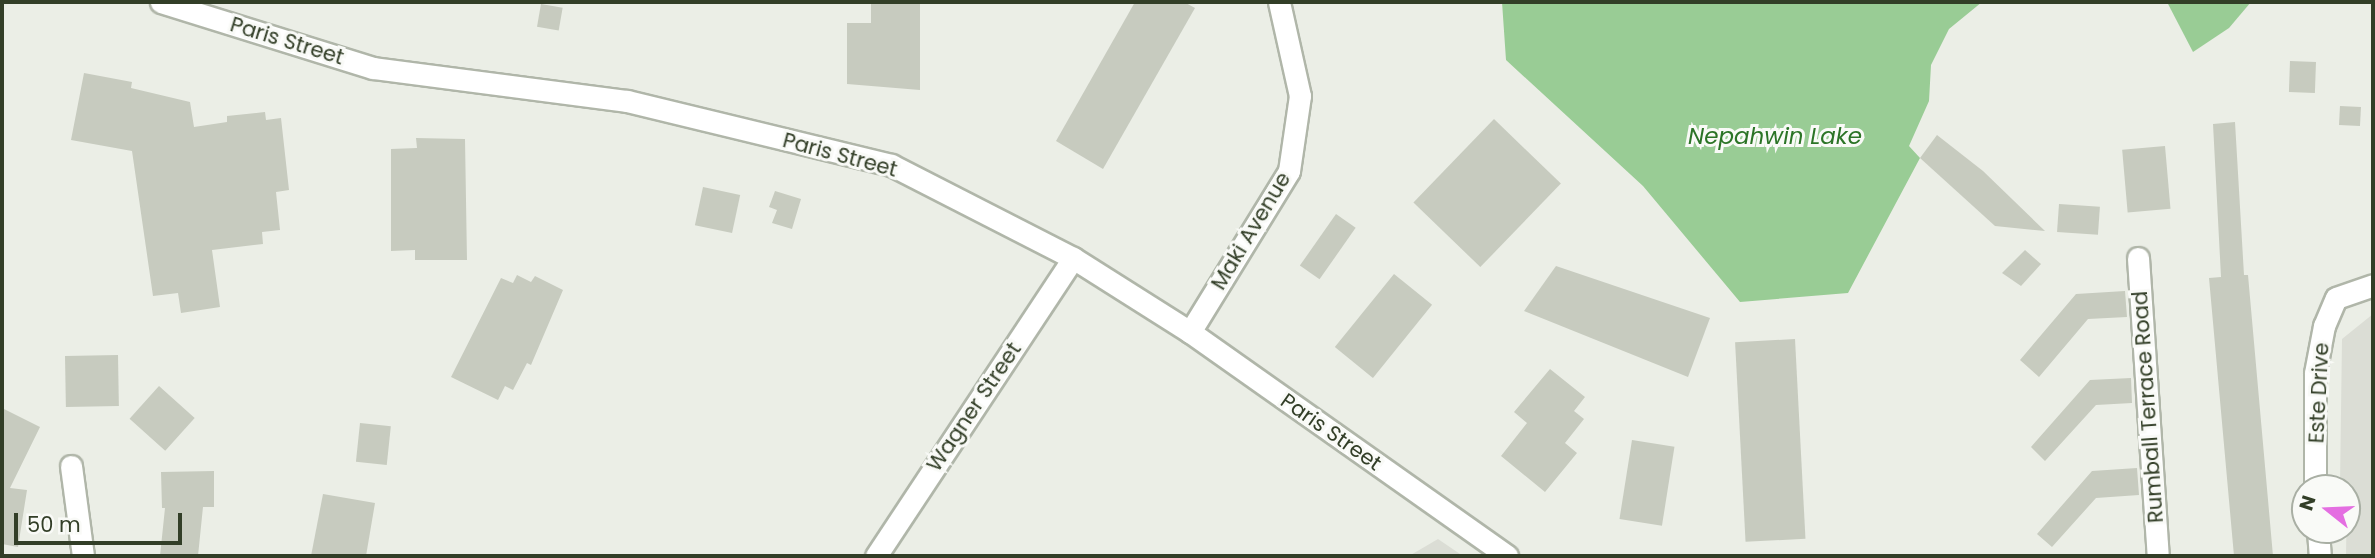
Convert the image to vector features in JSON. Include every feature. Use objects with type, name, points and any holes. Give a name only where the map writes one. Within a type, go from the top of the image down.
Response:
[{"type":"main road","name":"Paris Street","points":[[161,2],[373,68],[626,101],[891,165],[1073,258],[1190,332],[1507,556]]},
{"type":"main road","name":"Maki Avenue","points":[[1190,332],[1289,170],[1300,96],[1279,2]]},
{"type":"main road","name":"Wagner Street","points":[[876,556],[1073,258]]},
{"type":"main road","name":"Rumball Terrace Road","points":[[2138,258],[2158,556]]},
{"type":"main road","name":"Este Drive","points":[[2315,474],[2315,373],[2323,326],[2336,298],[2373,285]]},
{"type":"main road","points":[[71,466],[83,556]]},
{"type":"shaded area","points":[[2373,314],[2373,556],[2346,556],[2346,544],[2361,544],[2361,474],[2340,474],[2342,339]]},
{"type":"shaded area","points":[[1438,539],[1463,556],[1409,556]]},
{"type":"water","name":"Nepahwin Lake","points":[[1502,2],[1982,2],[1949,29],[1931,65],[1929,101],[1909,146],[1920,158],[1848,293],[1740,302],[1643,186],[1506,60]]},
{"type":"water","points":[[2167,2],[2251,2],[2229,28],[2193,52]]},
{"type":"building","points":[[871,2],[920,2],[920,90],[847,84],[847,23],[871,23]]},
{"type":"building","points":[[1135,2],[1184,2],[1195,8],[1103,169],[1056,141]]},
{"type":"building","points":[[541,4],[563,8],[559,30],[537,27]]},
{"type":"building","points":[[2290,61],[2316,62],[2315,93],[2289,92]]},
{"type":"building","points":[[84,73],[132,82],[131,88],[190,102],[194,127],[227,122],[227,116],[265,112],[266,120],[281,118],[289,190],[276,192],[280,230],[262,232],[263,244],[212,250],[220,307],[181,313],[178,293],[153,296],[132,151],[71,140]]},
{"type":"building","points":[[2340,106],[2361,107],[2360,126],[2339,125]]},
{"type":"building","points":[[1494,119],[1561,184],[1480,267],[1413,202]]},
{"type":"building","points":[[2235,122],[2244,275],[2248,275],[2273,556],[2234,556],[2209,278],[2221,277],[2213,124]]},
{"type":"building","points":[[1937,135],[1983,171],[2045,231],[1995,226],[1920,158]]},
{"type":"building","points":[[416,138],[465,139],[467,260],[415,260],[415,250],[391,251],[391,149],[417,148]]},
{"type":"building","points":[[2165,146],[2170,209],[2128,213],[2122,150]]},
{"type":"building","points":[[703,187],[740,195],[732,233],[695,225]]},
{"type":"building","points":[[775,191],[801,199],[792,229],[772,223],[777,210],[769,207]]},
{"type":"building","points":[[2059,204],[2100,207],[2098,235],[2057,232]]},
{"type":"building","points":[[1336,214],[1356,228],[1320,279],[1300,266]]},
{"type":"building","points":[[2025,250],[2041,264],[2021,286],[2002,273]]},
{"type":"building","points":[[1556,266],[1710,318],[1688,377],[1524,311]]},
{"type":"building","points":[[1394,274],[1432,305],[1373,378],[1335,347]]},
{"type":"building","points":[[517,275],[531,282],[535,276],[563,290],[531,365],[527,363],[513,390],[505,386],[498,400],[451,377],[501,278],[513,283]]},
{"type":"building","points":[[2125,291],[2127,317],[2088,319],[2039,377],[2020,360],[2076,294]]},
{"type":"building","points":[[1795,339],[1805,539],[1746,542],[1735,342]]},
{"type":"building","points":[[118,355],[119,406],[66,407],[65,356]]},
{"type":"building","points":[[1550,369],[1585,397],[1574,411],[1584,419],[1565,443],[1577,453],[1545,492],[1501,456],[1527,423],[1514,412]]},
{"type":"building","points":[[2131,378],[2132,403],[2096,405],[2045,461],[2031,447],[2090,380]]},
{"type":"building","points":[[159,386],[195,418],[165,451],[130,419]]},
{"type":"building","points":[[2,408],[40,427],[10,488],[27,490],[18,547],[2,544]]},
{"type":"building","points":[[360,423],[391,426],[387,465],[356,462]]},
{"type":"building","points":[[1632,440],[1674,447],[1662,526],[1619,519]]},
{"type":"building","points":[[2137,468],[2139,495],[2096,498],[2052,547],[2037,534],[2092,471]]},
{"type":"building","points":[[214,471],[214,507],[203,507],[198,556],[160,556],[165,508],[162,508],[161,472]]},
{"type":"building","points":[[323,494],[375,503],[366,556],[311,556]]}]
